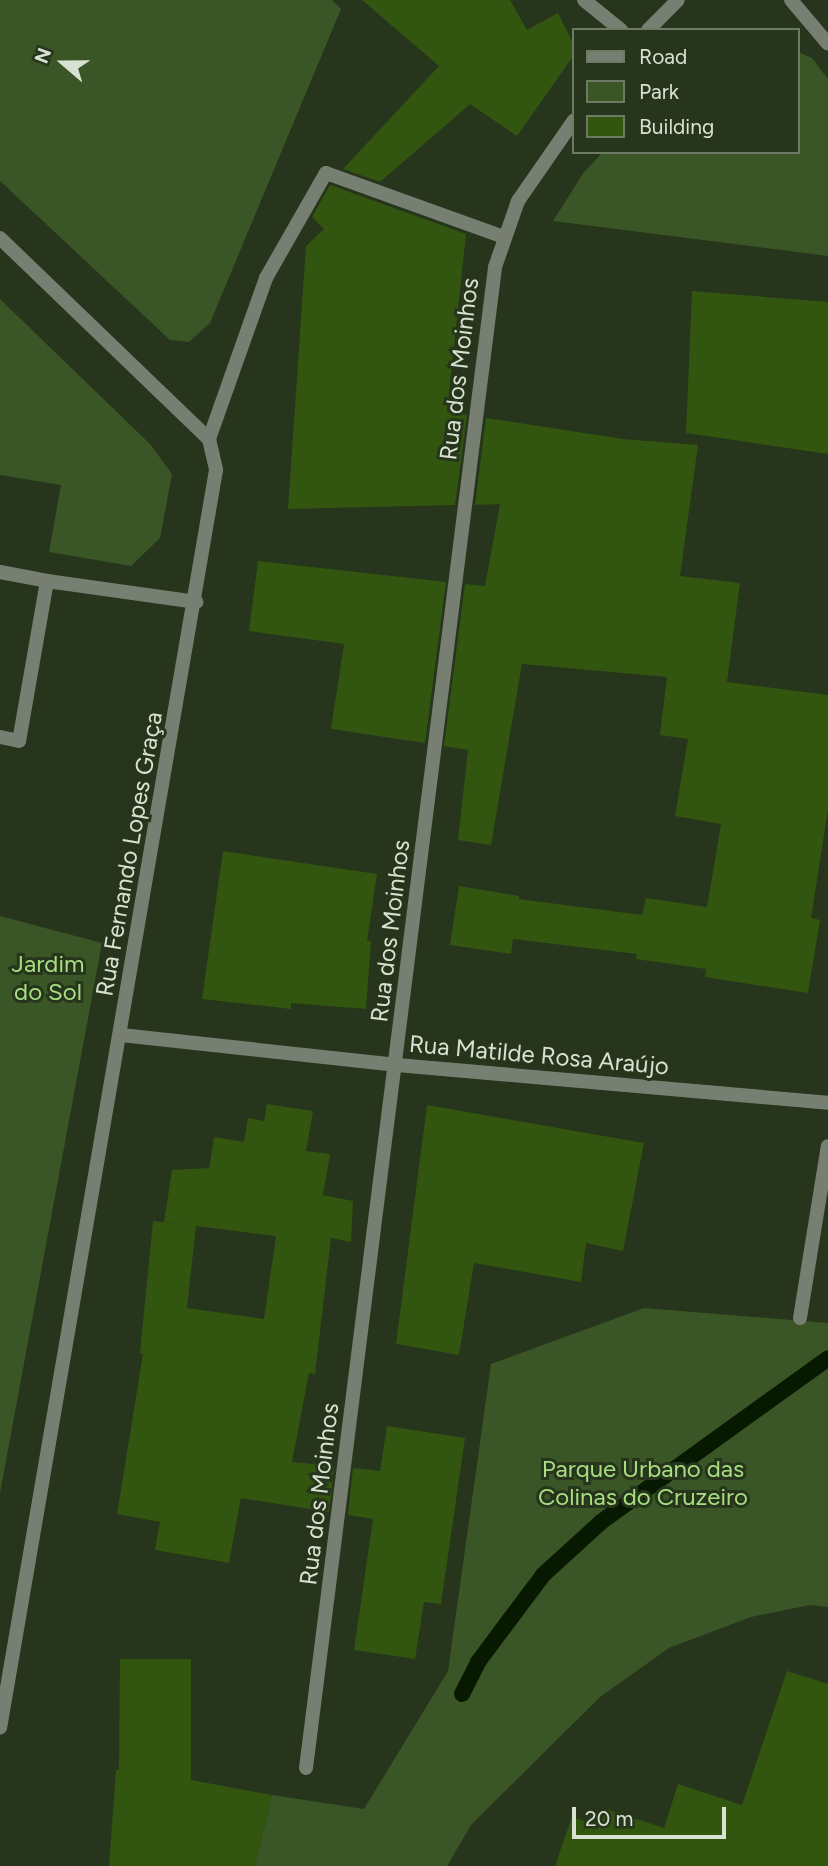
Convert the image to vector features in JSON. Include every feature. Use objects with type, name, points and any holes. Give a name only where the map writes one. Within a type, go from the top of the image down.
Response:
[{"type":"street","points":[[584,0],[619,28]]},
{"type":"street","points":[[650,28],[678,0]]},
{"type":"street","points":[[792,0],[828,44]]},
{"type":"street","name":"Rua dos Moinhos","points":[[306,1768],[397,1065],[490,304],[504,237],[518,201],[572,123]]},
{"type":"street","points":[[0,238],[209,439],[265,278],[326,173],[504,237]]},
{"type":"street","name":"Rua Fernando Lopes Graça","points":[[0,1728],[197,602],[216,470],[209,439]]},
{"type":"street","points":[[0,572],[197,602]]},
{"type":"street","points":[[0,737],[19,741],[47,581]]},
{"type":"street","name":"Rua Matilde Rosa Araújo","points":[[121,1035],[397,1065],[828,1103]]},
{"type":"street","points":[[800,1318],[828,1146]]},
{"type":"green space","points":[[0,0],[332,0],[341,9],[210,323],[189,342],[170,340],[0,181]]},
{"type":"green space","points":[[800,53],[812,58],[828,79],[828,256],[553,221],[584,172],[601,154],[800,154]]},
{"type":"green space","points":[[0,299],[150,444],[172,474],[160,538],[131,566],[49,552],[61,485],[0,475]]},
{"type":"green space","name":"Jardim do Sol","points":[[0,916],[102,943],[0,1493]]},
{"type":"green space","name":"Parque Urbano das Colinas do Cruzeiro","points":[[644,1308],[828,1323],[828,1607],[810,1605],[751,1617],[669,1648],[600,1697],[471,1825],[447,1866],[255,1866],[272,1795],[364,1809],[448,1671],[491,1364]]},
{"type":"building","points":[[362,0],[510,0],[527,30],[558,13],[572,41],[572,58],[517,136],[470,104],[380,182],[343,169],[439,66]]},
{"type":"building","points":[[330,185],[466,234],[447,412],[467,415],[455,505],[288,509],[306,246],[324,229],[312,217]]},
{"type":"building","points":[[692,291],[828,302],[828,454],[686,433]]},
{"type":"building","points":[[486,418],[623,439],[698,445],[680,576],[740,583],[727,682],[828,695],[828,810],[811,918],[820,920],[808,993],[705,977],[706,969],[636,959],[637,954],[513,939],[511,954],[450,945],[459,886],[519,896],[519,899],[642,915],[646,898],[707,907],[721,824],[675,816],[688,739],[660,735],[667,677],[522,664],[491,845],[458,840],[468,750],[444,746],[465,584],[485,586],[500,504],[475,505]]},
{"type":"building","points":[[258,561],[446,582],[425,743],[331,729],[344,644],[249,631]]},
{"type":"building","points":[[223,851],[377,874],[367,941],[371,941],[366,1009],[291,1003],[291,1009],[202,999]]},
{"type":"building","points":[[267,1104],[313,1111],[306,1151],[330,1154],[323,1195],[353,1201],[351,1242],[331,1238],[315,1374],[309,1373],[292,1462],[334,1466],[329,1512],[241,1498],[229,1563],[155,1550],[160,1522],[117,1514],[143,1354],[140,1353],[153,1221],[196,1226],[164,1222],[172,1170],[209,1168],[214,1137],[244,1142],[248,1118],[264,1121]],"holes":[[[196,1226],[276,1236],[264,1319],[187,1308]]]},
{"type":"building","points":[[427,1105],[644,1143],[623,1251],[586,1243],[581,1282],[474,1263],[459,1355],[396,1344]]},
{"type":"building","points":[[387,1426],[465,1438],[441,1604],[424,1602],[415,1659],[354,1650],[373,1519],[348,1515],[353,1468],[380,1471]]},
{"type":"building","points":[[120,1659],[191,1659],[191,1780],[272,1795],[255,1866],[109,1866],[116,1770],[119,1770]]},
{"type":"building","points":[[787,1671],[828,1684],[828,1866],[555,1866],[572,1817],[600,1826],[606,1809],[664,1828],[678,1784],[742,1805]]},
{"type":"waterway","points":[[462,1694],[478,1662],[543,1575],[601,1522],[828,1358]]}]
